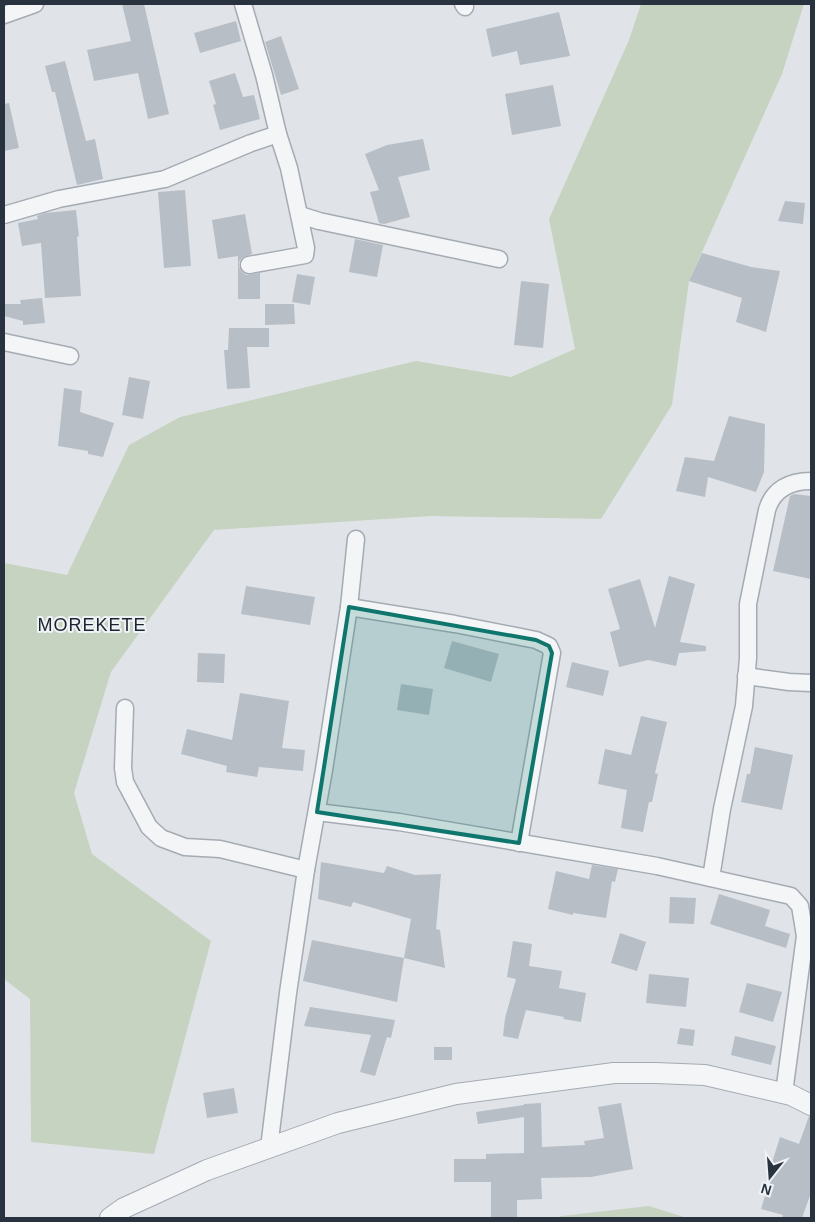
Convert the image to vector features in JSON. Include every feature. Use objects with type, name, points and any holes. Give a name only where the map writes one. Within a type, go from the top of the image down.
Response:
[{"type":"street","points":[[4,15],[35,4]]},
{"type":"street","points":[[243,4],[289,168],[306,248],[305,255],[249,265]]},
{"type":"street","points":[[4,215],[59,199],[165,179],[242,146],[278,134]]},
{"type":"street","points":[[300,215],[319,221],[499,259]]},
{"type":"street","points":[[4,342],[70,356]]},
{"type":"street","points":[[711,878],[722,810],[744,706],[748,658],[749,591],[770,499],[775,493],[789,486],[811,481]]},
{"type":"street","points":[[269,1148],[288,992],[349,607],[356,539]]},
{"type":"street","points":[[349,607],[527,638],[549,646],[552,653],[519,843]]},
{"type":"street","points":[[746,676],[811,683]]},
{"type":"street","points":[[125,708],[123,768],[125,782],[149,827],[161,838],[185,847],[220,849],[306,870]]},
{"type":"street","points":[[317,812],[399,822],[657,866],[791,896],[800,906],[805,936],[784,1093]]},
{"type":"street","points":[[110,1218],[124,1208],[207,1170],[338,1123],[456,1094],[614,1073],[705,1075],[784,1093],[811,1104]]},
{"type":"highlighted area","points":[[349,607],[536,640],[549,646],[552,653],[519,843],[317,812]]},
{"type":"green space","points":[[641,4],[804,4],[782,74],[689,281],[672,405],[601,519],[431,516],[214,530],[111,672],[74,793],[92,854],[211,941],[154,1154],[31,1142],[30,999],[4,979],[4,563],[67,575],[129,445],[180,417],[416,361],[511,377],[575,349],[549,219],[629,40]]},
{"type":"green space","points":[[649,1206],[687,1218],[556,1218],[561,1216]]},
{"type":"building","points":[[122,4],[144,4],[169,114],[148,119],[138,73],[94,81],[87,50],[131,41]]},
{"type":"building","points":[[559,12],[570,56],[520,65],[517,51],[492,57],[486,29]]},
{"type":"building","points":[[236,21],[241,41],[200,53],[194,33]]},
{"type":"building","points":[[281,36],[299,89],[281,95],[265,42]]},
{"type":"building","points":[[65,61],[86,141],[95,139],[103,179],[77,185],[55,92],[52,92],[45,66]]},
{"type":"building","points":[[235,73],[243,97],[254,95],[260,119],[220,130],[213,105],[216,104],[209,81]]},
{"type":"building","points":[[553,85],[561,126],[512,135],[505,94]]},
{"type":"building","points":[[9,103],[19,148],[4,151],[4,104]]},
{"type":"building","points":[[423,139],[430,170],[398,177],[410,217],[384,224],[379,223],[370,192],[379,190],[365,154],[387,145]]},
{"type":"building","points":[[185,190],[191,266],[164,268],[158,192]]},
{"type":"building","points":[[785,201],[805,203],[803,224],[778,221]]},
{"type":"building","points":[[76,210],[81,296],[45,298],[41,243],[22,246],[18,223],[38,219],[37,216],[45,213]]},
{"type":"building","points":[[245,214],[252,254],[242,258],[239,262],[239,267],[246,275],[260,273],[260,299],[238,299],[238,256],[218,259],[212,220]]},
{"type":"building","points":[[355,239],[383,245],[377,277],[349,272]]},
{"type":"building","points":[[702,253],[751,267],[780,271],[766,332],[736,322],[742,298],[689,281]]},
{"type":"building","points":[[297,274],[315,277],[310,305],[292,302]]},
{"type":"building","points":[[521,281],[549,284],[543,348],[514,345]]},
{"type":"building","points":[[42,298],[45,323],[23,325],[23,321],[4,316],[4,304],[21,304],[20,300]]},
{"type":"building","points":[[265,304],[294,304],[295,324],[265,325]]},
{"type":"building","points":[[229,328],[269,328],[269,347],[247,347],[250,388],[227,389],[224,350],[228,350]]},
{"type":"building","points":[[129,377],[150,381],[143,419],[122,415]]},
{"type":"building","points":[[64,388],[82,391],[80,412],[114,423],[103,457],[88,454],[88,451],[58,446]]},
{"type":"building","points":[[729,416],[765,424],[764,472],[756,492],[708,477],[705,497],[676,491],[685,457],[714,461]]},
{"type":"building","points":[[794,494],[811,496],[811,579],[773,571],[790,496]]},
{"type":"building","points":[[669,576],[695,584],[680,642],[706,646],[706,651],[679,653],[676,666],[648,660],[619,667],[610,632],[620,629],[608,589],[640,579],[655,628]]},
{"type":"building","points":[[246,586],[315,597],[310,625],[241,614]]},
{"type":"building","points":[[452,641],[499,654],[491,682],[444,668]]},
{"type":"building","points":[[198,653],[225,654],[224,683],[197,682]]},
{"type":"building","points":[[572,662],[609,671],[603,696],[566,687]]},
{"type":"building","points":[[401,684],[433,689],[429,715],[397,710]]},
{"type":"building","points":[[240,693],[289,701],[282,748],[305,750],[303,771],[259,767],[257,777],[226,772],[227,766],[181,754],[187,729],[232,740]]},
{"type":"building","points":[[641,716],[667,722],[655,773],[658,774],[652,802],[649,802],[643,832],[621,828],[627,790],[598,784],[605,749],[631,755]]},
{"type":"building","points":[[755,747],[793,755],[782,810],[741,802],[747,774],[750,774]]},
{"type":"building","points":[[321,862],[384,873],[387,866],[415,875],[441,874],[436,929],[440,930],[445,968],[404,958],[411,919],[353,902],[351,907],[318,899]]},
{"type":"building","points":[[592,865],[618,869],[615,882],[612,881],[606,918],[573,913],[573,915],[548,909],[556,871],[589,879]]},
{"type":"building","points":[[719,894],[770,910],[765,926],[790,934],[786,948],[710,924]]},
{"type":"building","points":[[670,897],[696,898],[694,924],[669,923]]},
{"type":"building","points":[[620,933],[646,942],[637,971],[611,963]]},
{"type":"building","points":[[312,940],[404,958],[397,1002],[303,981]]},
{"type":"building","points":[[513,941],[532,944],[529,966],[562,971],[559,988],[586,993],[581,1022],[526,1010],[518,1039],[503,1036],[505,1018],[516,979],[507,977]]},
{"type":"building","points":[[649,974],[689,978],[686,1007],[646,1003]]},
{"type":"building","points":[[747,983],[782,992],[773,1022],[739,1012]]},
{"type":"building","points":[[310,1007],[395,1020],[391,1038],[387,1037],[375,1076],[360,1072],[371,1035],[304,1026]]},
{"type":"building","points":[[680,1028],[695,1030],[693,1046],[677,1044]]},
{"type":"building","points":[[735,1036],[776,1046],[771,1065],[731,1055]]},
{"type":"building","points":[[434,1047],[452,1047],[452,1060],[434,1060]]},
{"type":"building","points":[[234,1088],[238,1113],[207,1118],[203,1093]]},
{"type":"building","points":[[541,1103],[542,1147],[585,1145],[584,1141],[604,1138],[598,1107],[621,1103],[633,1169],[591,1177],[541,1178],[542,1199],[517,1200],[517,1218],[491,1218],[491,1182],[454,1182],[454,1159],[486,1159],[486,1154],[524,1153],[524,1117],[478,1124],[476,1112]]},
{"type":"building","points":[[809,1116],[811,1117],[811,1193],[802,1218],[782,1218],[783,1215],[761,1209],[773,1170],[770,1169],[780,1137],[799,1144]]},
{"type":"district","name":"MOREKETE","points":[[92,625]]}]
